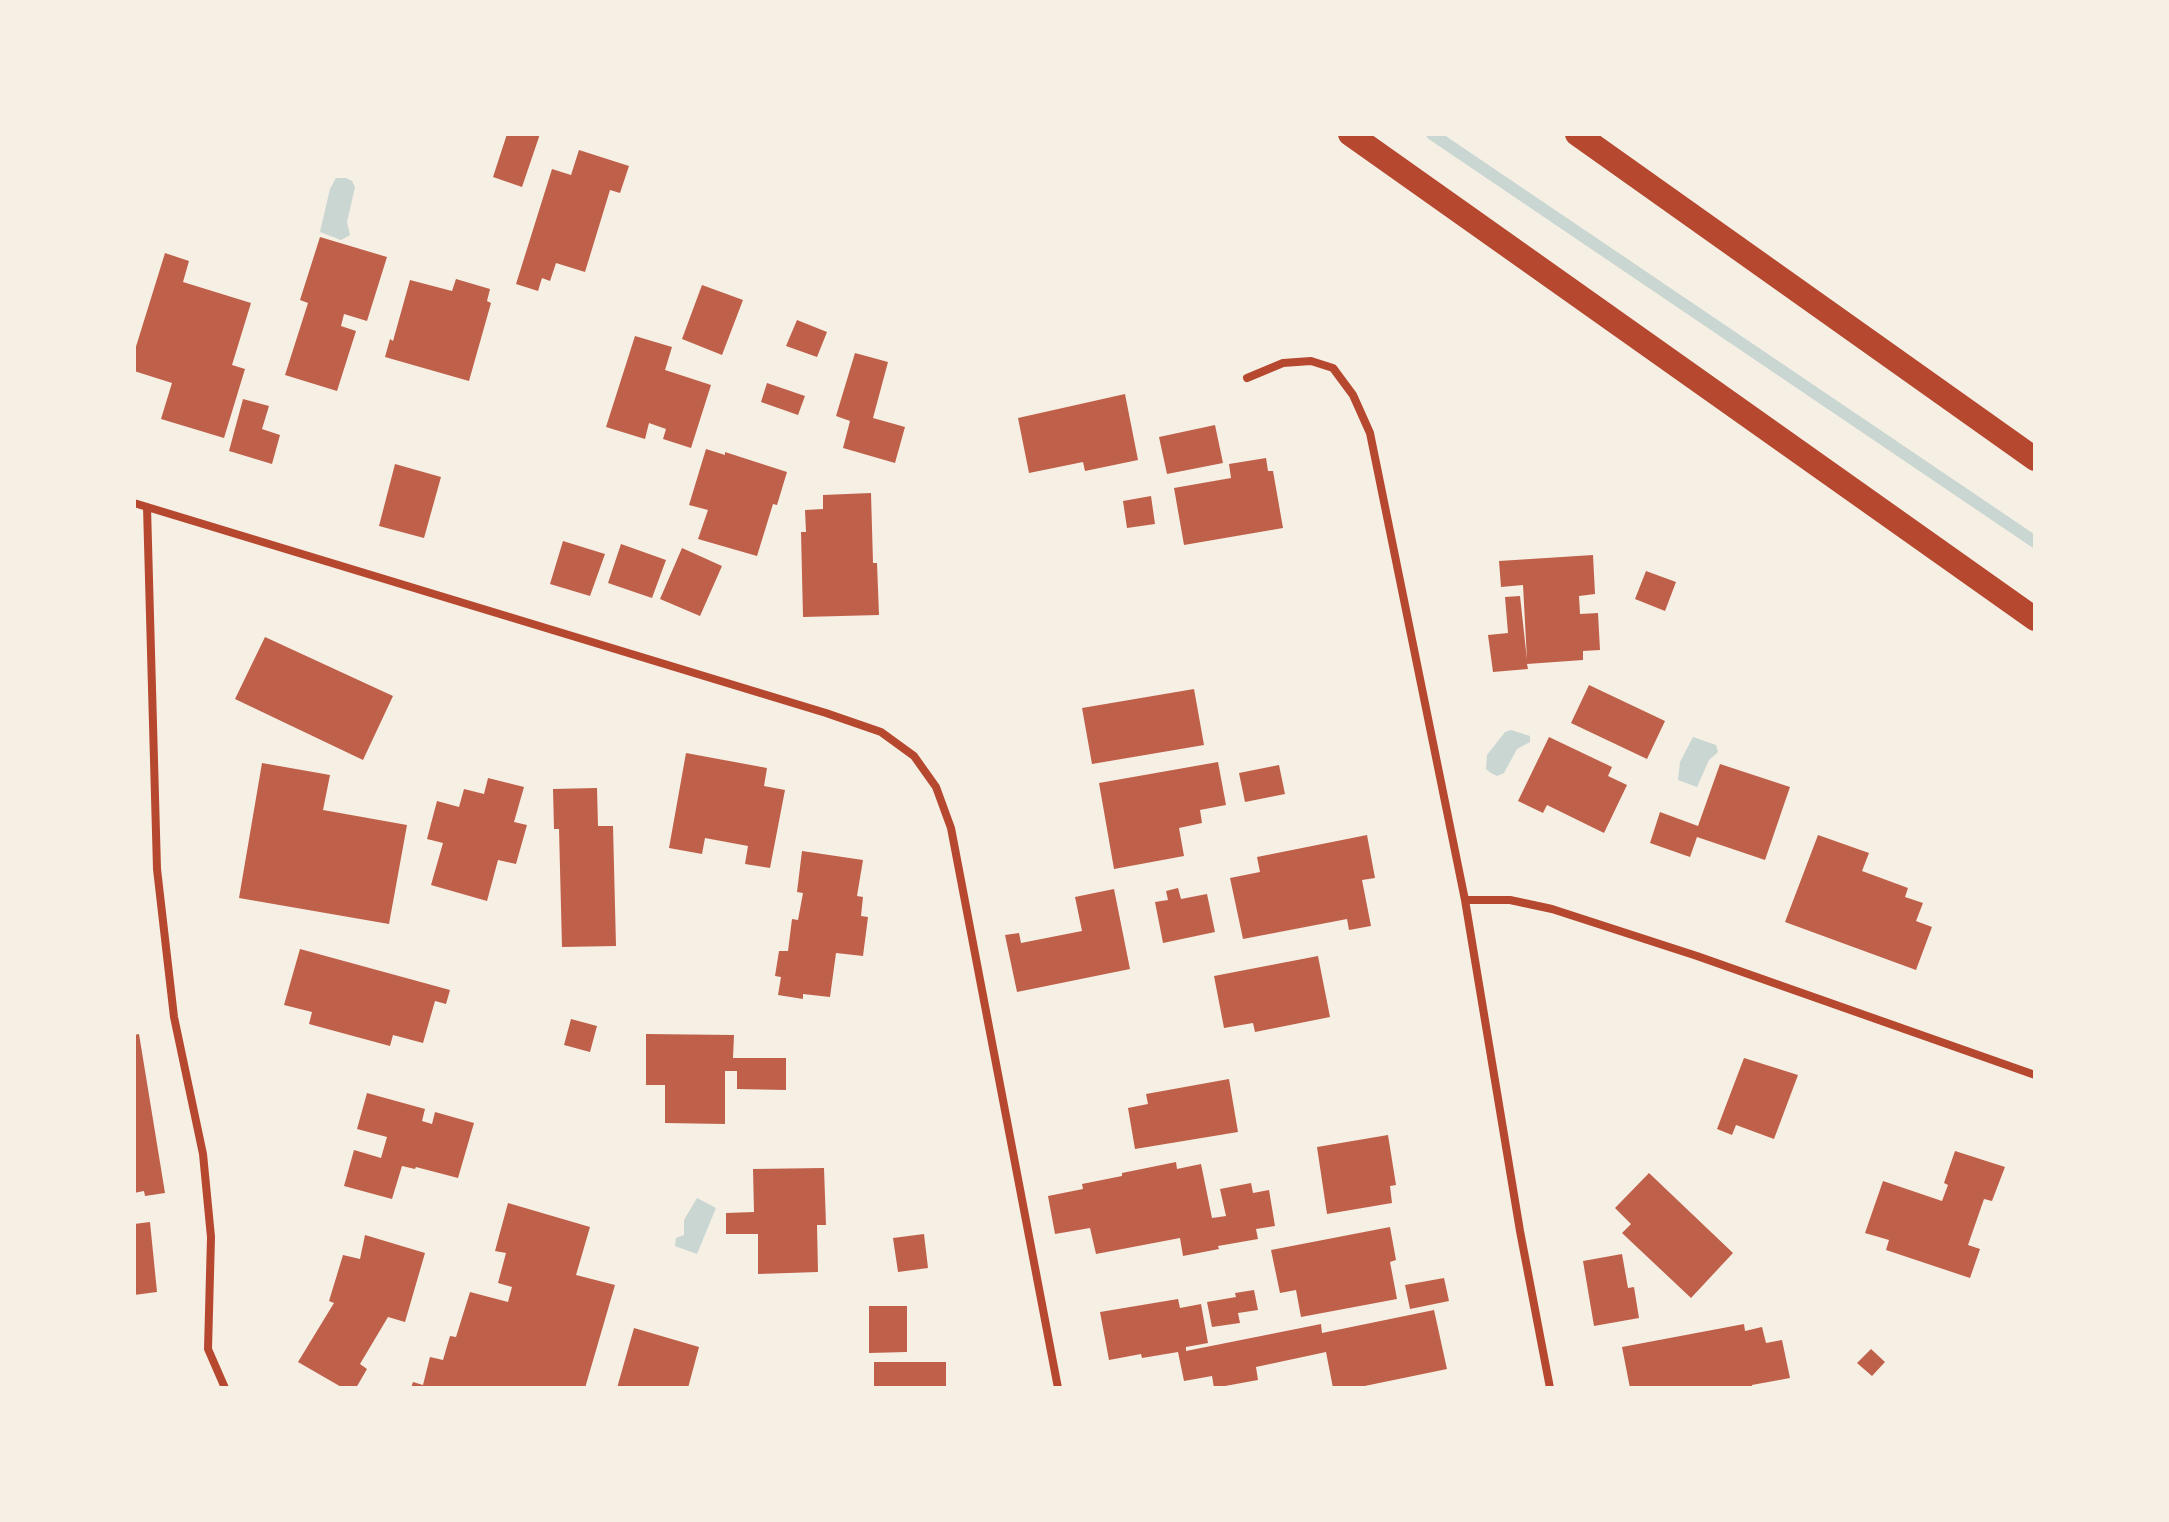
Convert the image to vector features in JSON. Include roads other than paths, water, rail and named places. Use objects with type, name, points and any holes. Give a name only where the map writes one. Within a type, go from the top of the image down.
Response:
[{"type":"highway","points":[[1350,134],[2035,619]]},
{"type":"highway","points":[[1577,134],[2035,459]]},
{"type":"street","points":[[1247,378],[1283,363],[1311,361],[1333,368],[1353,395],[1370,433],[1465,900],[1520,1231],[1550,1388]]},
{"type":"street","points":[[134,503],[826,713],[881,732],[914,756],[936,787],[951,828],[1058,1388]]},
{"type":"street","points":[[147,507],[157,869],[174,1017],[203,1154],[211,1237],[208,1349],[225,1388]]},
{"type":"street","points":[[1465,900],[1510,900],[1552,909],[1697,956],[2035,1075]]},
{"type":"waterway","points":[[1432,134],[2035,542]]}]
